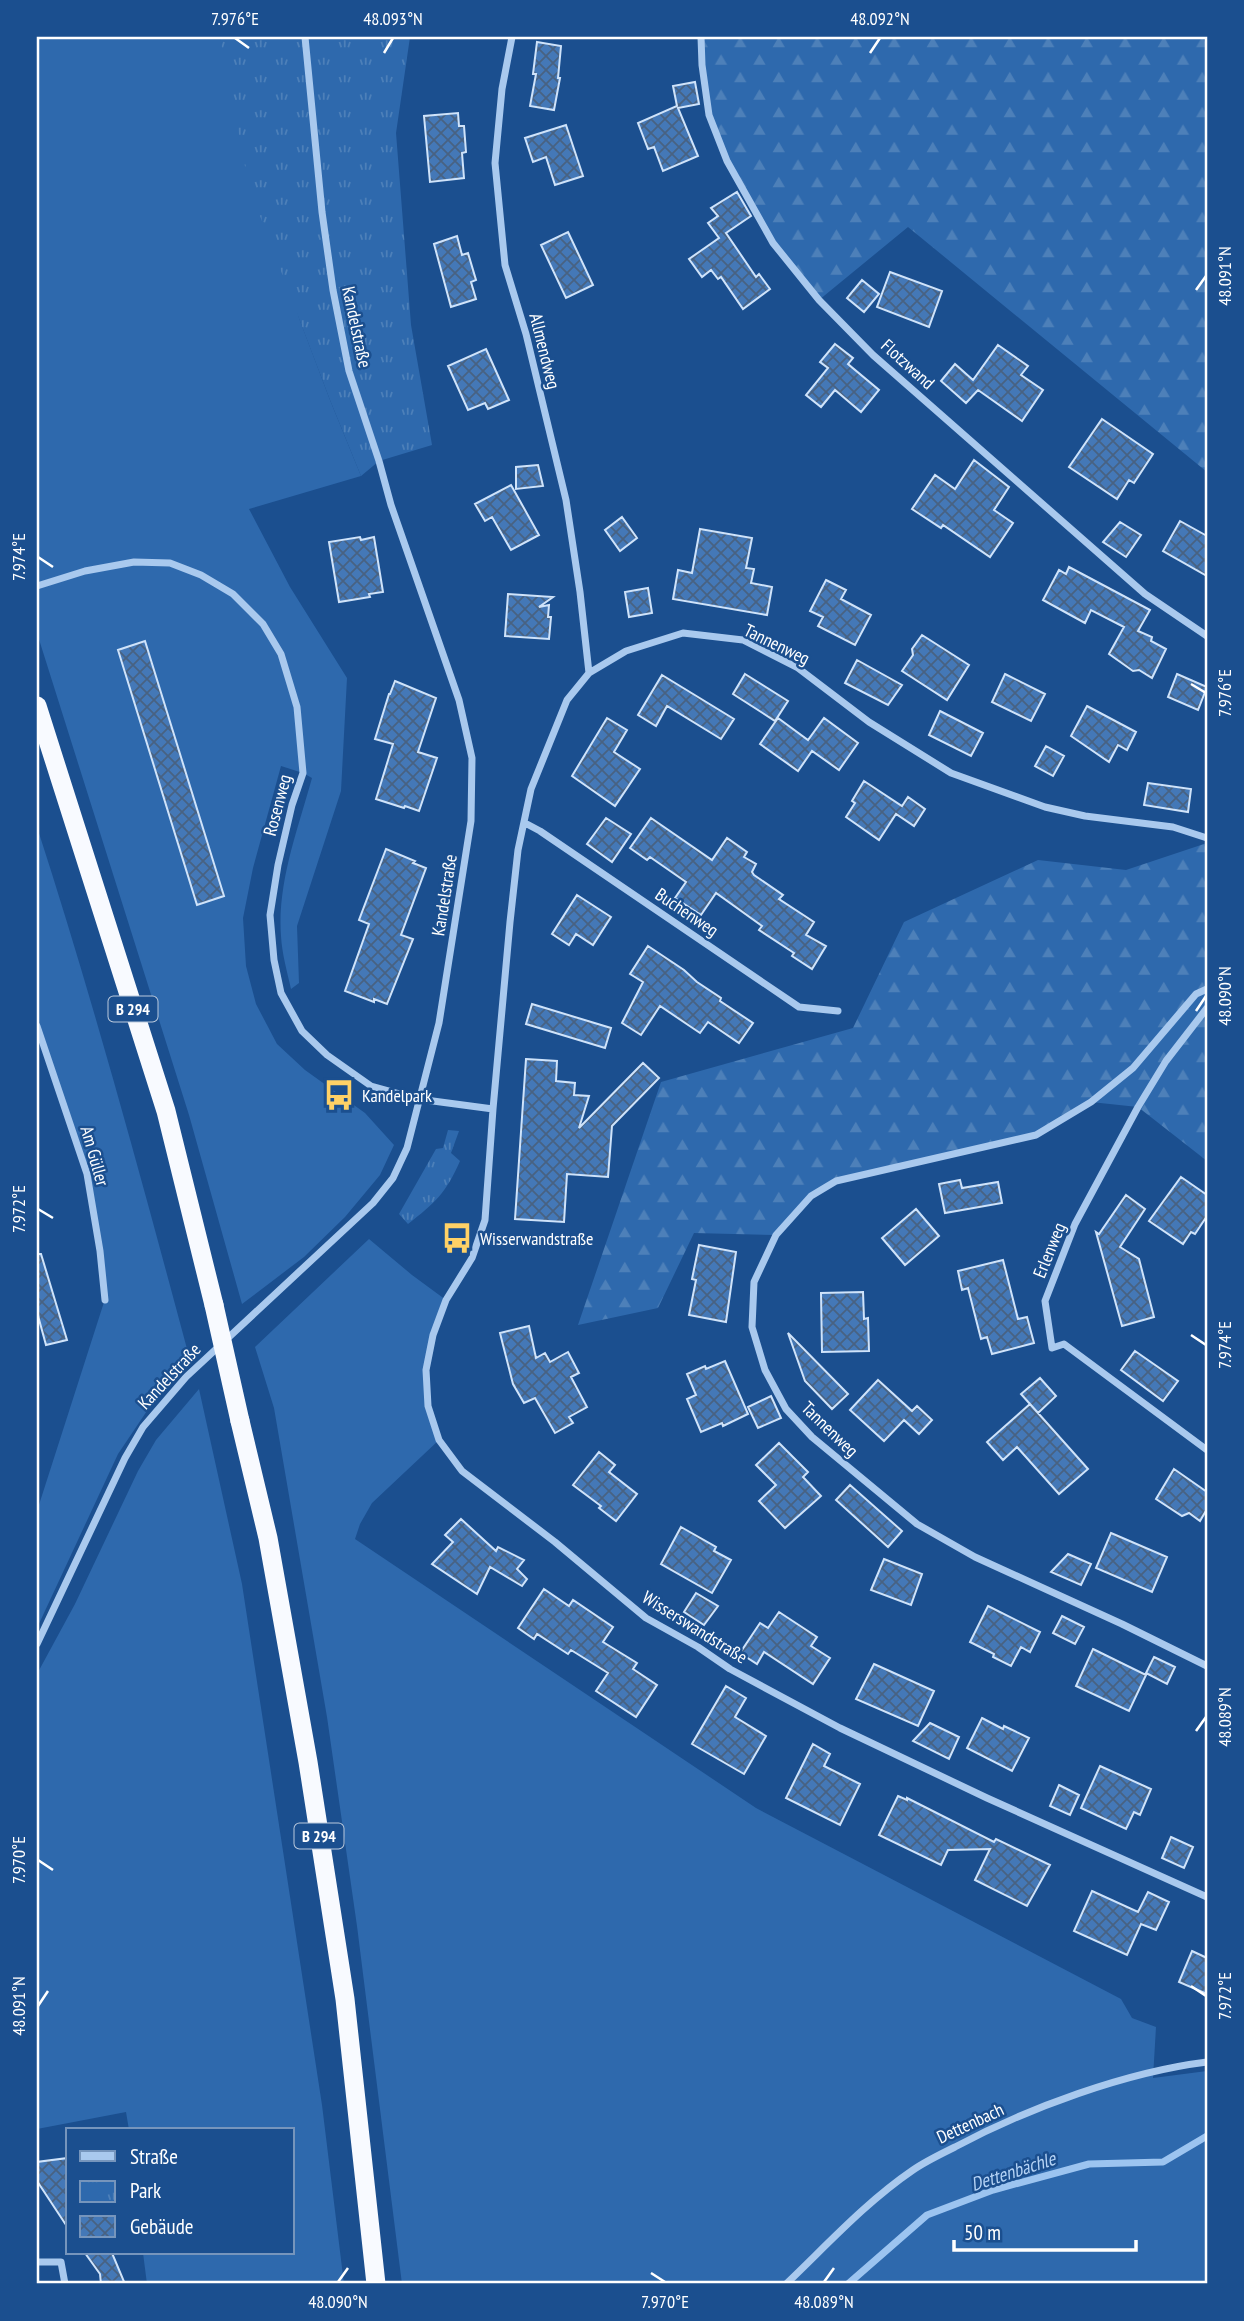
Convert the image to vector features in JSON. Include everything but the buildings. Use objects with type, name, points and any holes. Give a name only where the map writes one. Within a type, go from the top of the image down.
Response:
[{"type":"highway","name":"B 294","points":[[39,711],[166,1111],[268,1538],[345,1999],[376,2284]]},
{"type":"street","name":"Kandelstraße","points":[[37,1644],[125,1458],[143,1427],[191,1371],[373,1203],[393,1178],[407,1148],[439,1023],[471,821],[472,758],[459,700],[391,505],[349,371],[333,290],[322,212],[305,37]]},
{"type":"street","name":"Allmendweg","points":[[512,37],[502,89],[495,163],[505,265],[526,334],[566,500],[589,673]]},
{"type":"street","name":"Flotzwand","points":[[701,37],[709,115],[727,161],[774,243],[819,300],[873,355],[1135,586],[1207,636]]},
{"type":"street","name":"Rosenweg","points":[[37,586],[85,571],[134,562],[170,563],[201,575],[233,594],[263,624],[281,654],[297,707],[303,773],[292,805],[278,865],[270,915],[274,960],[281,993],[302,1031],[327,1055],[371,1086],[418,1099],[493,1109]]},
{"type":"street","name":"Tannenweg","points":[[493,1109],[518,850],[531,789],[568,700],[589,673],[626,651],[683,633],[743,640],[798,668],[869,722],[951,773],[1045,807],[1085,816],[1172,827],[1207,838]]},
{"type":"street","name":"Buchenweg","points":[[524,823],[540,831],[799,1007],[838,1011]]},
{"type":"street","name":"Tannenweg","points":[[1207,989],[1196,994],[1133,1068],[1091,1102],[1036,1135],[836,1181],[811,1196],[776,1235],[754,1282],[752,1327],[765,1370],[786,1409],[811,1437],[917,1524],[975,1557],[1207,1666]]},
{"type":"street","name":"Erlenweg","points":[[1207,1008],[1166,1061],[1138,1107],[1076,1224],[1045,1301],[1052,1348],[1064,1344],[1207,1450]]},
{"type":"street","name":"Am Güller","points":[[37,1026],[87,1174],[105,1300]]},
{"type":"street","name":"Wisserswandstraße","points":[[493,1109],[485,1220],[472,1258],[446,1300],[433,1335],[426,1370],[428,1406],[439,1440],[462,1471],[555,1542],[646,1618],[698,1647],[730,1669],[840,1728],[1207,1897]]},
{"type":"street","name":"Dettenbach","points":[[786,2284],[888,2189],[915,2168],[982,2132],[1050,2105],[1152,2071],[1207,2062]]},
{"type":"street","points":[[37,2262],[61,2262],[65,2284]]},
{"type":"green space","points":[[37,37],[220,37],[299,318],[361,476],[249,509],[290,587],[347,678],[341,791],[297,926],[299,983],[291,989],[282,949],[281,916],[285,876],[312,778],[303,773],[281,766],[253,868],[243,918],[246,966],[256,1004],[277,1044],[305,1070],[365,1113],[394,1145],[380,1175],[345,1217],[304,1257],[242,1304],[189,1115],[37,633]]},
{"type":"green space","points":[[220,37],[410,37],[396,133],[411,325],[432,445],[379,461],[361,476],[249,187]]},
{"type":"green space","points":[[701,37],[1207,37],[1207,472],[908,227],[819,300],[756,214],[729,167],[708,108]]},
{"type":"green space","points":[[37,827],[98,1026],[190,1360],[159,1393],[118,1454],[37,1628],[37,1511],[105,1299],[87,1174],[37,1026]]},
{"type":"green space","points":[[1207,843],[1207,1161],[1138,1107],[1091,1102],[1036,1135],[836,1181],[811,1196],[776,1235],[694,1233],[658,1308],[578,1325],[661,1082],[853,1028],[904,922],[1038,860],[1126,870]]},
{"type":"green space","points":[[448,1130],[459,1131],[451,1153],[460,1161],[439,1197],[408,1224],[399,1214],[436,1149],[443,1148]]},
{"type":"green space","points":[[369,1239],[446,1300],[426,1370],[428,1406],[439,1440],[372,1503],[355,1539],[756,1808],[1121,1999],[1132,2018],[1156,2027],[1153,2078],[1207,2071],[1207,2284],[402,2284],[357,1926],[327,1717],[274,1408],[255,1347]]},
{"type":"green space","points":[[199,1389],[242,1584],[322,2105],[344,2284],[147,2284],[143,2254],[294,2254],[294,2128],[129,2128],[126,2112],[37,2129],[37,1674],[75,1604],[138,1471],[156,1440]]},
{"type":"waterway","name":"Dettenbächle","points":[[848,2284],[927,2215],[993,2190],[1089,2164],[1163,2162],[1207,2136]]},
{"type":"place","name":"Kandelpark","points":[[339,1095]]},
{"type":"place","name":"Wisserwandstraße","points":[[457,1238]]}]
